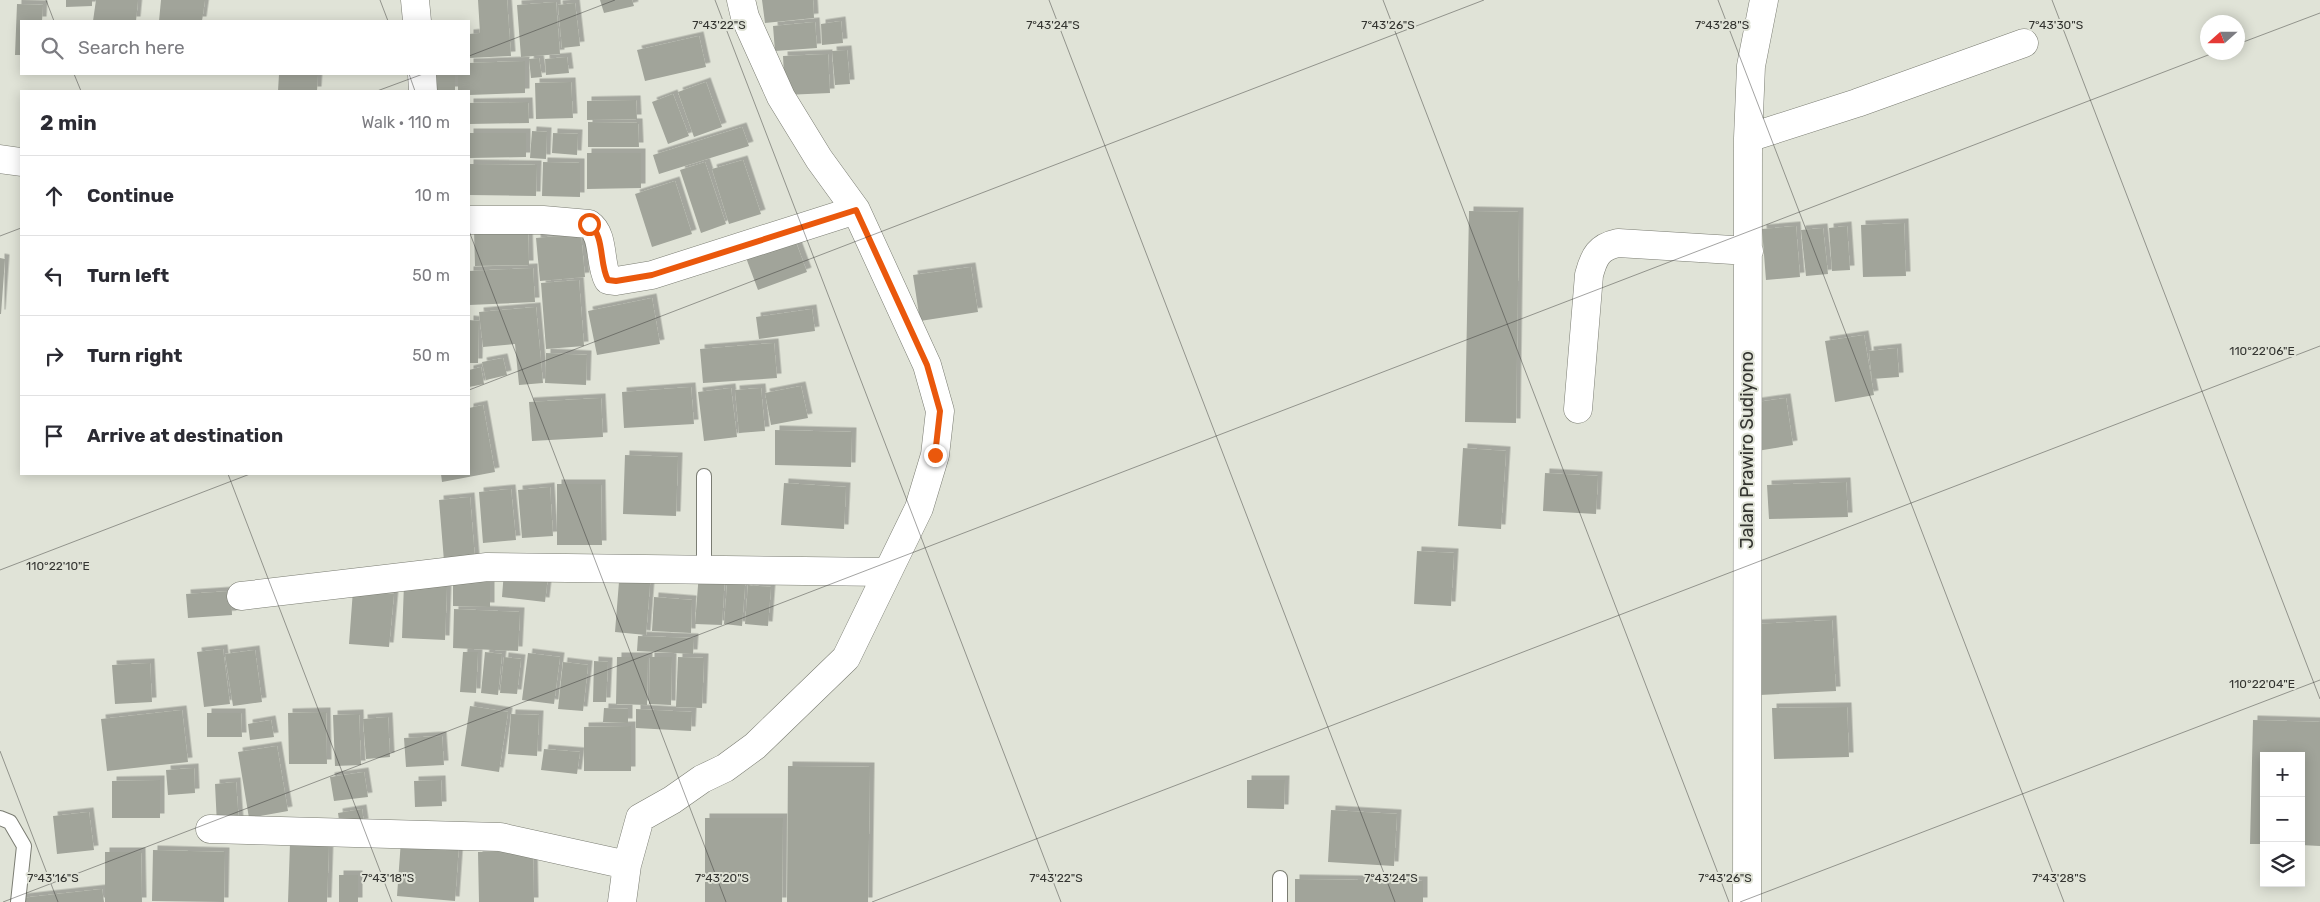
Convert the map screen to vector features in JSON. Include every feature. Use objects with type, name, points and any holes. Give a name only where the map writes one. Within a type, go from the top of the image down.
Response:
[{"type":"street","points":[[415,0],[417,20]]},
{"type":"street","points":[[622,902],[627,865],[640,818],[672,800],[702,779],[726,768],[755,746],[846,658],[919,508],[935,455],[940,411],[927,365],[856,210],[819,159],[781,97],[745,17],[741,0]]},
{"type":"street","name":"Jalan Prawiro Sudiyono","points":[[1747,902],[1748,138],[1751,66],[1764,0]]},
{"type":"street","points":[[1748,138],[1857,103],[2024,43]]},
{"type":"street","points":[[422,75],[423,90]]},
{"type":"street","points":[[0,159],[20,162]]},
{"type":"street","points":[[470,220],[543,220],[589,224],[598,235],[608,280],[616,281],[652,275],[856,210]]},
{"type":"street","points":[[1578,409],[1589,275],[1593,260],[1598,251],[1606,246],[1618,243],[1749,251]]},
{"type":"street","points":[[241,596],[487,567],[887,572]]},
{"type":"street","points":[[210,829],[500,837],[627,865]]},
{"type":"lane","points":[[704,476],[704,569]]},
{"type":"lane","points":[[0,818],[10,822],[24,846],[18,902]]},
{"type":"lane","points":[[1280,878],[1280,902]]},
{"type":"building","points":[[66,0],[92,0],[92,6],[66,7]]},
{"type":"building","points":[[96,0],[138,0],[136,20],[93,20]]},
{"type":"building","points":[[161,0],[205,0],[202,20],[159,20]]},
{"type":"building","points":[[478,0],[507,0],[511,56],[470,58],[470,34],[480,33]]},
{"type":"building","points":[[600,0],[632,0],[634,6],[604,13]]},
{"type":"building","points":[[762,0],[813,0],[814,18],[765,23]]},
{"type":"building","points":[[556,2],[560,54],[521,57],[517,5]]},
{"type":"building","points":[[575,3],[580,46],[562,48],[558,5]]},
{"type":"building","points":[[17,4],[43,5],[42,20],[20,20],[20,55],[15,55]]},
{"type":"building","points":[[841,21],[843,43],[822,45],[821,24]]},
{"type":"building","points":[[815,22],[817,48],[775,51],[773,26]]},
{"type":"building","points":[[699,36],[706,67],[645,81],[637,50]]},
{"type":"building","points":[[847,50],[850,84],[835,85],[832,51]]},
{"type":"building","points":[[828,54],[830,93],[785,95],[783,56]]},
{"type":"building","points":[[567,57],[569,73],[546,75],[545,59]]},
{"type":"building","points":[[539,58],[542,77],[531,78],[529,59]]},
{"type":"building","points":[[525,61],[525,93],[470,95],[470,90],[458,90],[458,75],[470,75],[470,63]]},
{"type":"building","points":[[279,75],[318,75],[317,90],[278,90]]},
{"type":"building","points":[[435,75],[455,75],[455,90],[435,90]]},
{"type":"building","points":[[571,82],[573,118],[536,119],[535,83]]},
{"type":"building","points":[[706,82],[722,127],[694,137],[678,92]]},
{"type":"building","points":[[673,94],[689,136],[668,144],[652,102]]},
{"type":"building","points":[[636,100],[637,119],[587,120],[587,101]]},
{"type":"building","points":[[528,102],[529,123],[470,124],[470,103]]},
{"type":"building","points":[[588,122],[638,123],[639,147],[588,147]]},
{"type":"building","points":[[742,127],[749,146],[659,174],[653,155]]},
{"type":"building","points":[[532,131],[547,132],[546,159],[530,158]]},
{"type":"building","points":[[470,133],[526,133],[526,157],[470,158]]},
{"type":"building","points":[[553,133],[578,134],[577,155],[552,153]]},
{"type":"building","points":[[587,153],[641,153],[641,188],[587,189]]},
{"type":"building","points":[[743,160],[761,214],[729,224],[712,169]]},
{"type":"building","points":[[543,162],[580,163],[580,197],[542,196]]},
{"type":"building","points":[[705,162],[726,224],[701,233],[680,170]]},
{"type":"building","points":[[470,164],[537,165],[536,196],[470,195]]},
{"type":"building","points":[[675,181],[692,234],[652,247],[635,194]]},
{"type":"building","points":[[1469,211],[1519,212],[1516,423],[1465,422]]},
{"type":"building","points":[[1904,223],[1906,276],[1863,277],[1861,225]]},
{"type":"building","points":[[1796,226],[1800,277],[1766,280],[1762,229]]},
{"type":"building","points":[[1847,226],[1850,270],[1832,271],[1829,228]]},
{"type":"building","points":[[528,228],[529,265],[475,266],[474,229]]},
{"type":"building","points":[[1823,228],[1828,274],[1806,276],[1801,230]]},
{"type":"building","points":[[581,234],[585,277],[540,281],[536,238]]},
{"type":"building","points":[[794,237],[807,272],[758,290],[745,255]]},
{"type":"building","points":[[0,258],[5,259],[1,314],[0,314]]},
{"type":"building","points":[[971,267],[978,312],[920,321],[913,275]]},
{"type":"building","points":[[533,268],[535,302],[470,305],[470,271]]},
{"type":"building","points":[[579,280],[584,346],[546,349],[541,283]]},
{"type":"building","points":[[652,298],[660,344],[597,355],[588,311]]},
{"type":"building","points":[[536,307],[543,383],[519,385],[515,344],[483,347],[479,312]]},
{"type":"building","points":[[812,309],[815,331],[759,339],[756,317]]},
{"type":"building","points":[[470,320],[479,321],[478,363],[470,363]]},
{"type":"building","points":[[1864,335],[1874,395],[1835,402],[1825,341]]},
{"type":"building","points":[[774,343],[777,378],[703,383],[700,349]]},
{"type":"building","points":[[1897,348],[1899,377],[1872,379],[1869,351]]},
{"type":"building","points":[[546,353],[587,355],[586,385],[545,383]]},
{"type":"building","points":[[503,358],[507,375],[486,380],[482,362]]},
{"type":"building","points":[[481,367],[484,384],[470,387],[470,370]]},
{"type":"building","points":[[801,386],[808,418],[771,425],[765,393]]},
{"type":"building","points":[[691,387],[694,424],[624,428],[622,392]]},
{"type":"building","points":[[731,388],[737,437],[704,441],[698,392]]},
{"type":"building","points":[[761,388],[765,431],[739,433],[735,390]]},
{"type":"building","points":[[601,398],[603,437],[532,441],[529,402]]},
{"type":"building","points":[[1786,398],[1793,445],[1757,451],[1751,403]]},
{"type":"building","points":[[483,405],[495,472],[442,482],[441,475],[470,475],[470,408]]},
{"type":"building","points":[[775,430],[852,432],[851,467],[775,465]]},
{"type":"building","points":[[1463,448],[1506,451],[1501,529],[1458,526]]},
{"type":"building","points":[[625,455],[678,457],[676,516],[623,514]]},
{"type":"building","points":[[1545,473],[1598,476],[1596,514],[1543,511]]},
{"type":"building","points":[[1846,482],[1848,517],[1769,519],[1767,485]]},
{"type":"building","points":[[784,483],[846,487],[844,529],[781,525]]},
{"type":"building","points":[[557,484],[601,484],[602,545],[557,545]]},
{"type":"building","points":[[550,487],[553,536],[522,538],[518,490]]},
{"type":"building","points":[[511,489],[516,540],[483,543],[479,492]]},
{"type":"building","points":[[470,497],[475,559],[444,561],[439,500]]},
{"type":"building","points":[[1417,551],[1454,553],[1451,606],[1414,604]]},
{"type":"building","points":[[620,569],[651,572],[646,635],[615,632]]},
{"type":"building","points":[[504,571],[548,576],[545,602],[502,597]]},
{"type":"building","points":[[728,572],[746,573],[742,626],[724,624]]},
{"type":"building","points":[[699,573],[725,575],[722,625],[695,624]]},
{"type":"building","points":[[453,575],[490,576],[490,607],[453,606]]},
{"type":"building","points":[[404,584],[447,586],[445,640],[402,638]]},
{"type":"building","points":[[748,585],[771,587],[768,626],[745,624]]},
{"type":"building","points":[[353,590],[394,594],[389,647],[349,644]]},
{"type":"building","points":[[231,591],[232,615],[188,618],[186,594]]},
{"type":"building","points":[[654,597],[692,600],[691,633],[652,631]]},
{"type":"building","points":[[454,609],[520,612],[518,651],[453,648]]},
{"type":"building","points":[[1832,620],[1836,691],[1760,695],[1756,624]]},
{"type":"building","points":[[638,636],[694,638],[693,654],[637,651]]},
{"type":"building","points":[[223,649],[230,704],[204,707],[197,652]]},
{"type":"building","points":[[255,650],[262,702],[233,706],[225,654]]},
{"type":"building","points":[[463,652],[478,652],[476,693],[460,692]]},
{"type":"building","points":[[485,652],[502,654],[498,695],[481,693]]},
{"type":"building","points":[[528,653],[560,657],[554,704],[522,700]]},
{"type":"building","points":[[504,657],[521,659],[517,694],[500,693]]},
{"type":"building","points":[[617,657],[648,657],[647,705],[616,704]]},
{"type":"building","points":[[650,657],[672,657],[671,705],[649,704]]},
{"type":"building","points":[[678,657],[704,658],[702,708],[676,707]]},
{"type":"building","points":[[594,661],[608,662],[606,702],[593,702]]},
{"type":"building","points":[[563,662],[588,665],[583,711],[558,709]]},
{"type":"building","points":[[150,663],[152,702],[115,704],[112,665]]},
{"type":"building","points":[[470,706],[508,712],[499,772],[461,766]]},
{"type":"building","points":[[1847,707],[1849,757],[1774,759],[1772,708]]},
{"type":"building","points":[[604,708],[628,709],[628,723],[603,722]]},
{"type":"building","points":[[636,709],[692,712],[691,731],[636,728]]},
{"type":"building","points":[[182,710],[188,762],[107,771],[101,719]]},
{"type":"building","points":[[326,712],[327,764],[289,764],[288,713]]},
{"type":"building","points":[[207,713],[241,713],[242,737],[207,737]]},
{"type":"building","points":[[359,714],[361,765],[335,766],[333,715]]},
{"type":"building","points":[[511,714],[539,715],[537,756],[508,754]]},
{"type":"building","points":[[388,717],[390,757],[366,759],[363,719]]},
{"type":"building","points":[[271,720],[274,737],[250,740],[248,724]]},
{"type":"building","points":[[2253,720],[2320,722],[2320,846],[2305,845],[2305,752],[2260,752],[2260,844],[2250,844]]},
{"type":"building","points":[[631,726],[631,771],[584,771],[584,727]]},
{"type":"building","points":[[442,736],[444,765],[406,767],[404,738]]},
{"type":"building","points":[[277,746],[288,811],[249,818],[238,752]]},
{"type":"building","points":[[544,749],[580,752],[577,774],[541,770]]},
{"type":"building","points":[[788,766],[870,767],[868,902],[787,902]]},
{"type":"building","points":[[194,768],[195,793],[168,795],[166,770]]},
{"type":"building","points":[[364,772],[368,797],[334,801],[330,777]]},
{"type":"building","points":[[160,780],[160,818],[112,818],[112,781]]},
{"type":"building","points":[[441,780],[442,806],[415,807],[414,781]]},
{"type":"building","points":[[1247,780],[1285,780],[1284,809],[1247,808]]},
{"type":"building","points":[[236,782],[239,823],[217,825],[215,784]]},
{"type":"building","points":[[362,809],[364,823],[340,827],[338,813]]},
{"type":"building","points":[[1331,810],[1397,814],[1394,866],[1328,862]]},
{"type":"building","points":[[89,812],[94,850],[57,854],[53,816]]},
{"type":"building","points":[[705,818],[783,818],[782,902],[705,902]]},
{"type":"building","points":[[401,840],[459,844],[455,901],[397,896]]},
{"type":"building","points":[[290,843],[329,844],[327,902],[288,902]]},
{"type":"building","points":[[153,850],[225,852],[224,902],[152,901]]},
{"type":"building","points":[[533,851],[534,902],[479,902],[478,852]]},
{"type":"building","points":[[105,852],[141,852],[142,902],[105,902]]},
{"type":"building","points":[[339,875],[358,875],[358,902],[339,902]]},
{"type":"building","points":[[1295,879],[1423,881],[1423,902],[1295,902]]},
{"type":"building","points":[[102,889],[104,902],[21,902],[21,898]]},
{"type":"route","points":[[589,224],[598,235],[608,280],[616,281],[652,275],[856,210],[865,226],[927,365],[940,411],[935,455]]}]
